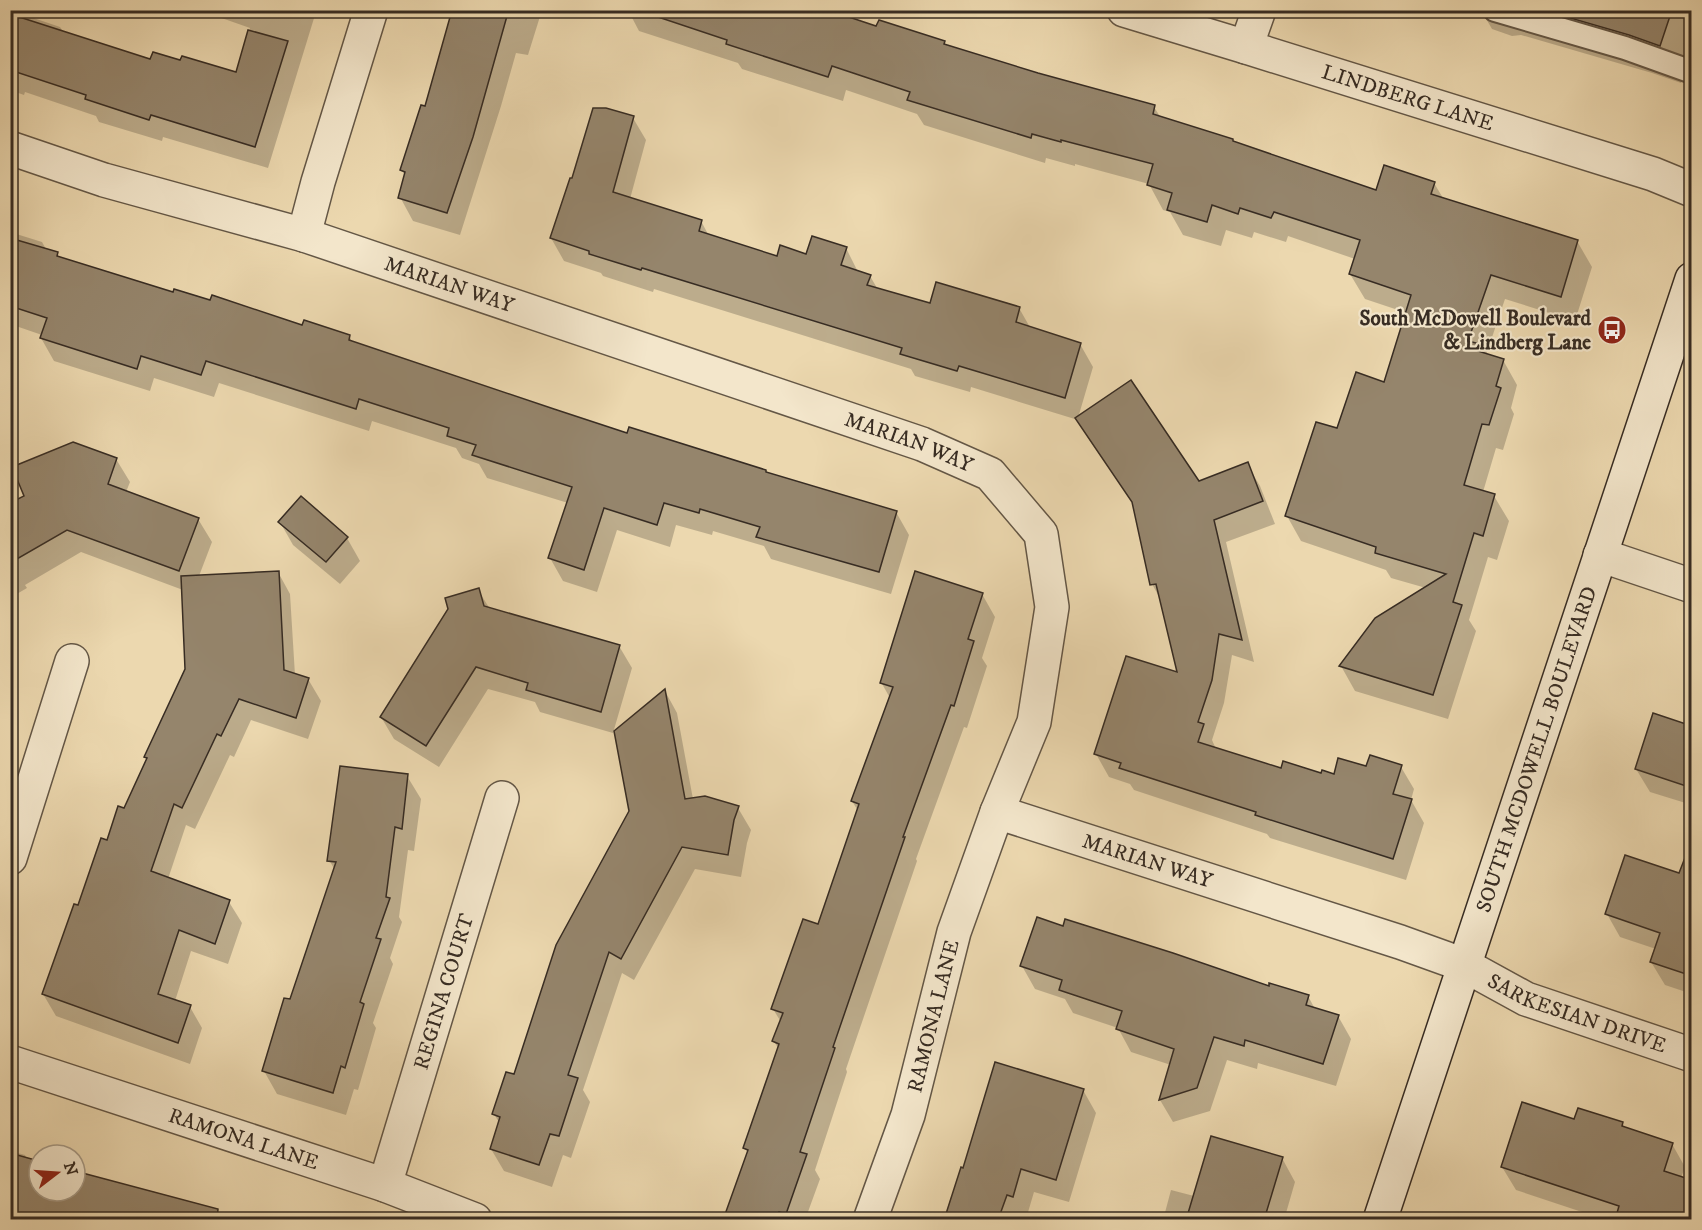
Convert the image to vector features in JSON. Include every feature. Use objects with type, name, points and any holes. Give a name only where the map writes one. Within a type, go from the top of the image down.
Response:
[{"type":"street","points":[[304,235],[371,10]]},
{"type":"street","name":"LINDBERG LANE","points":[[1124,10],[1653,174],[1692,190]]},
{"type":"street","points":[[1246,46],[1259,10]]},
{"type":"street","name":"MARIAN WAY","points":[[10,148],[104,180],[304,235],[922,444],[990,474],[1041,534],[1052,607],[1034,722],[997,812],[1373,933],[1464,965]]},
{"type":"street","name":"SOUTH MCDOWELL BOULEVARD","points":[[1380,1220],[1692,279]]},
{"type":"street","points":[[1600,555],[1692,586]]},
{"type":"street","points":[[10,858],[72,661]]},
{"type":"street","name":"REGINA COURT","points":[[385,1185],[502,798]]},
{"type":"street","name":"RAMONA LANE","points":[[870,1220],[908,1115],[954,932],[997,812]]},
{"type":"street","name":"SARKESIAN DRIVE","points":[[1464,965],[1526,999],[1692,1055]]},
{"type":"street","name":"RAMONA LANE","points":[[10,1062],[385,1185],[475,1220]]},
{"type":"lane","points":[[1495,10],[1624,48],[1692,72]]},
{"type":"building","points":[[452,10],[489,10],[507,16],[473,137],[447,213],[398,198],[405,172],[400,170],[421,105],[425,106]]},
{"type":"building","points":[[659,10],[828,10],[876,26],[879,20],[945,41],[944,44],[1038,73],[1155,105],[1153,114],[1233,139],[1233,141],[1376,190],[1384,165],[1435,182],[1431,194],[1578,240],[1561,297],[1491,275],[1468,341],[1480,344],[1478,351],[1504,359],[1496,386],[1501,388],[1489,425],[1482,424],[1464,485],[1495,494],[1483,536],[1474,533],[1453,602],[1462,605],[1433,695],[1339,666],[1375,618],[1446,574],[1375,553],[1376,547],[1285,516],[1316,422],[1337,428],[1356,372],[1384,382],[1411,295],[1349,274],[1360,240],[1274,212],[1271,218],[1240,208],[1238,214],[1212,205],[1207,222],[1167,210],[1172,193],[1147,185],[1153,164],[1061,140],[1061,142],[1032,134],[1031,138],[907,100],[910,92],[832,66],[828,77],[726,44],[727,40],[658,17]]},
{"type":"building","points":[[1672,10],[1660,46],[1546,11]]},
{"type":"building","points":[[10,14],[150,59],[153,52],[180,60],[182,56],[236,72],[248,30],[288,41],[255,147],[151,115],[149,120],[85,99],[86,95],[10,70]]},
{"type":"building","points":[[593,108],[606,108],[634,116],[613,192],[702,220],[699,231],[777,256],[780,245],[806,254],[812,236],[847,247],[841,265],[871,275],[867,285],[930,303],[936,282],[1020,307],[1016,322],[1081,343],[1065,398],[959,366],[957,371],[900,354],[902,348],[642,268],[641,270],[589,254],[589,251],[550,238],[570,178],[572,178]]},
{"type":"building","points":[[10,238],[58,252],[57,256],[173,292],[174,289],[210,300],[212,295],[302,325],[304,320],[350,335],[349,340],[627,433],[629,427],[766,470],[766,472],[897,511],[879,572],[756,537],[760,527],[700,509],[699,513],[664,503],[657,525],[604,508],[584,570],[548,558],[572,487],[472,455],[476,445],[447,436],[449,428],[359,399],[356,409],[206,361],[201,375],[141,356],[137,369],[40,338],[47,318],[10,306]]},
{"type":"building","points":[[1131,380],[1199,481],[1248,462],[1263,501],[1214,520],[1242,640],[1219,634],[1212,680],[1198,722],[1204,724],[1198,742],[1281,768],[1283,761],[1321,773],[1322,770],[1334,774],[1338,758],[1366,766],[1370,755],[1402,765],[1393,794],[1412,799],[1393,859],[1119,768],[1121,763],[1094,754],[1126,656],[1177,672],[1156,584],[1150,585],[1132,502],[1075,418]]},
{"type":"building","points":[[73,442],[117,458],[108,484],[199,518],[179,571],[67,530],[10,563],[10,503],[24,496],[12,467]]},
{"type":"building","points":[[301,496],[348,537],[326,562],[278,522]]},
{"type":"building","points":[[279,571],[284,670],[309,678],[296,718],[239,699],[221,736],[217,734],[182,808],[174,804],[151,871],[230,900],[215,944],[179,930],[158,994],[191,1005],[178,1043],[42,994],[74,904],[78,905],[101,838],[107,840],[118,806],[124,808],[147,758],[144,757],[185,669],[181,576]]},
{"type":"building","points":[[915,571],[983,593],[968,639],[974,641],[954,706],[951,705],[903,837],[905,837],[833,1047],[835,1048],[800,1152],[807,1154],[786,1214],[779,1212],[776,1220],[723,1220],[748,1150],[743,1148],[779,1044],[772,1041],[783,1013],[771,1009],[803,919],[818,924],[859,804],[851,801],[893,687],[880,683]]},
{"type":"building","points":[[479,588],[484,606],[620,645],[601,712],[526,690],[528,683],[476,667],[426,746],[380,717],[448,609],[445,598]]},
{"type":"building","points":[[665,689],[685,799],[705,796],[739,806],[734,820],[728,855],[682,847],[621,959],[609,952],[568,1075],[578,1078],[559,1136],[550,1134],[539,1165],[490,1149],[500,1117],[492,1114],[506,1072],[514,1074],[556,945],[629,811],[614,731]]},
{"type":"building","points":[[1653,713],[1692,726],[1692,788],[1635,769]]},
{"type":"building","points":[[340,766],[408,774],[402,829],[395,827],[386,897],[390,898],[376,938],[381,939],[360,1002],[364,1004],[345,1068],[341,1066],[333,1093],[262,1071],[284,998],[290,999],[336,862],[327,861]]},
{"type":"building","points":[[1625,855],[1679,873],[1686,855],[1692,856],[1692,976],[1650,962],[1660,933],[1605,914]]},
{"type":"building","points":[[1037,917],[1063,926],[1065,919],[1269,986],[1269,983],[1309,995],[1306,1005],[1339,1015],[1323,1064],[1245,1040],[1244,1046],[1214,1037],[1197,1088],[1159,1100],[1174,1049],[1116,1029],[1122,1011],[1059,990],[1062,980],[1020,966]]},
{"type":"building","points":[[995,1062],[1084,1089],[1056,1180],[1021,1169],[1013,1197],[1007,1195],[998,1220],[944,1220],[961,1167],[963,1168]]},
{"type":"building","points":[[1522,1102],[1574,1119],[1578,1108],[1623,1122],[1622,1126],[1673,1143],[1664,1171],[1692,1180],[1692,1220],[1615,1220],[1619,1206],[1501,1167]]},
{"type":"building","points":[[1211,1136],[1283,1157],[1264,1220],[1186,1220]]},
{"type":"building","points":[[10,1153],[27,1158],[27,1203],[87,1203],[87,1174],[218,1209],[217,1220],[39,1220],[10,1210]]},
{"type":"place","name":"South McDowell Boulevard & Lindberg Lane","points":[[1612,330]]}]
